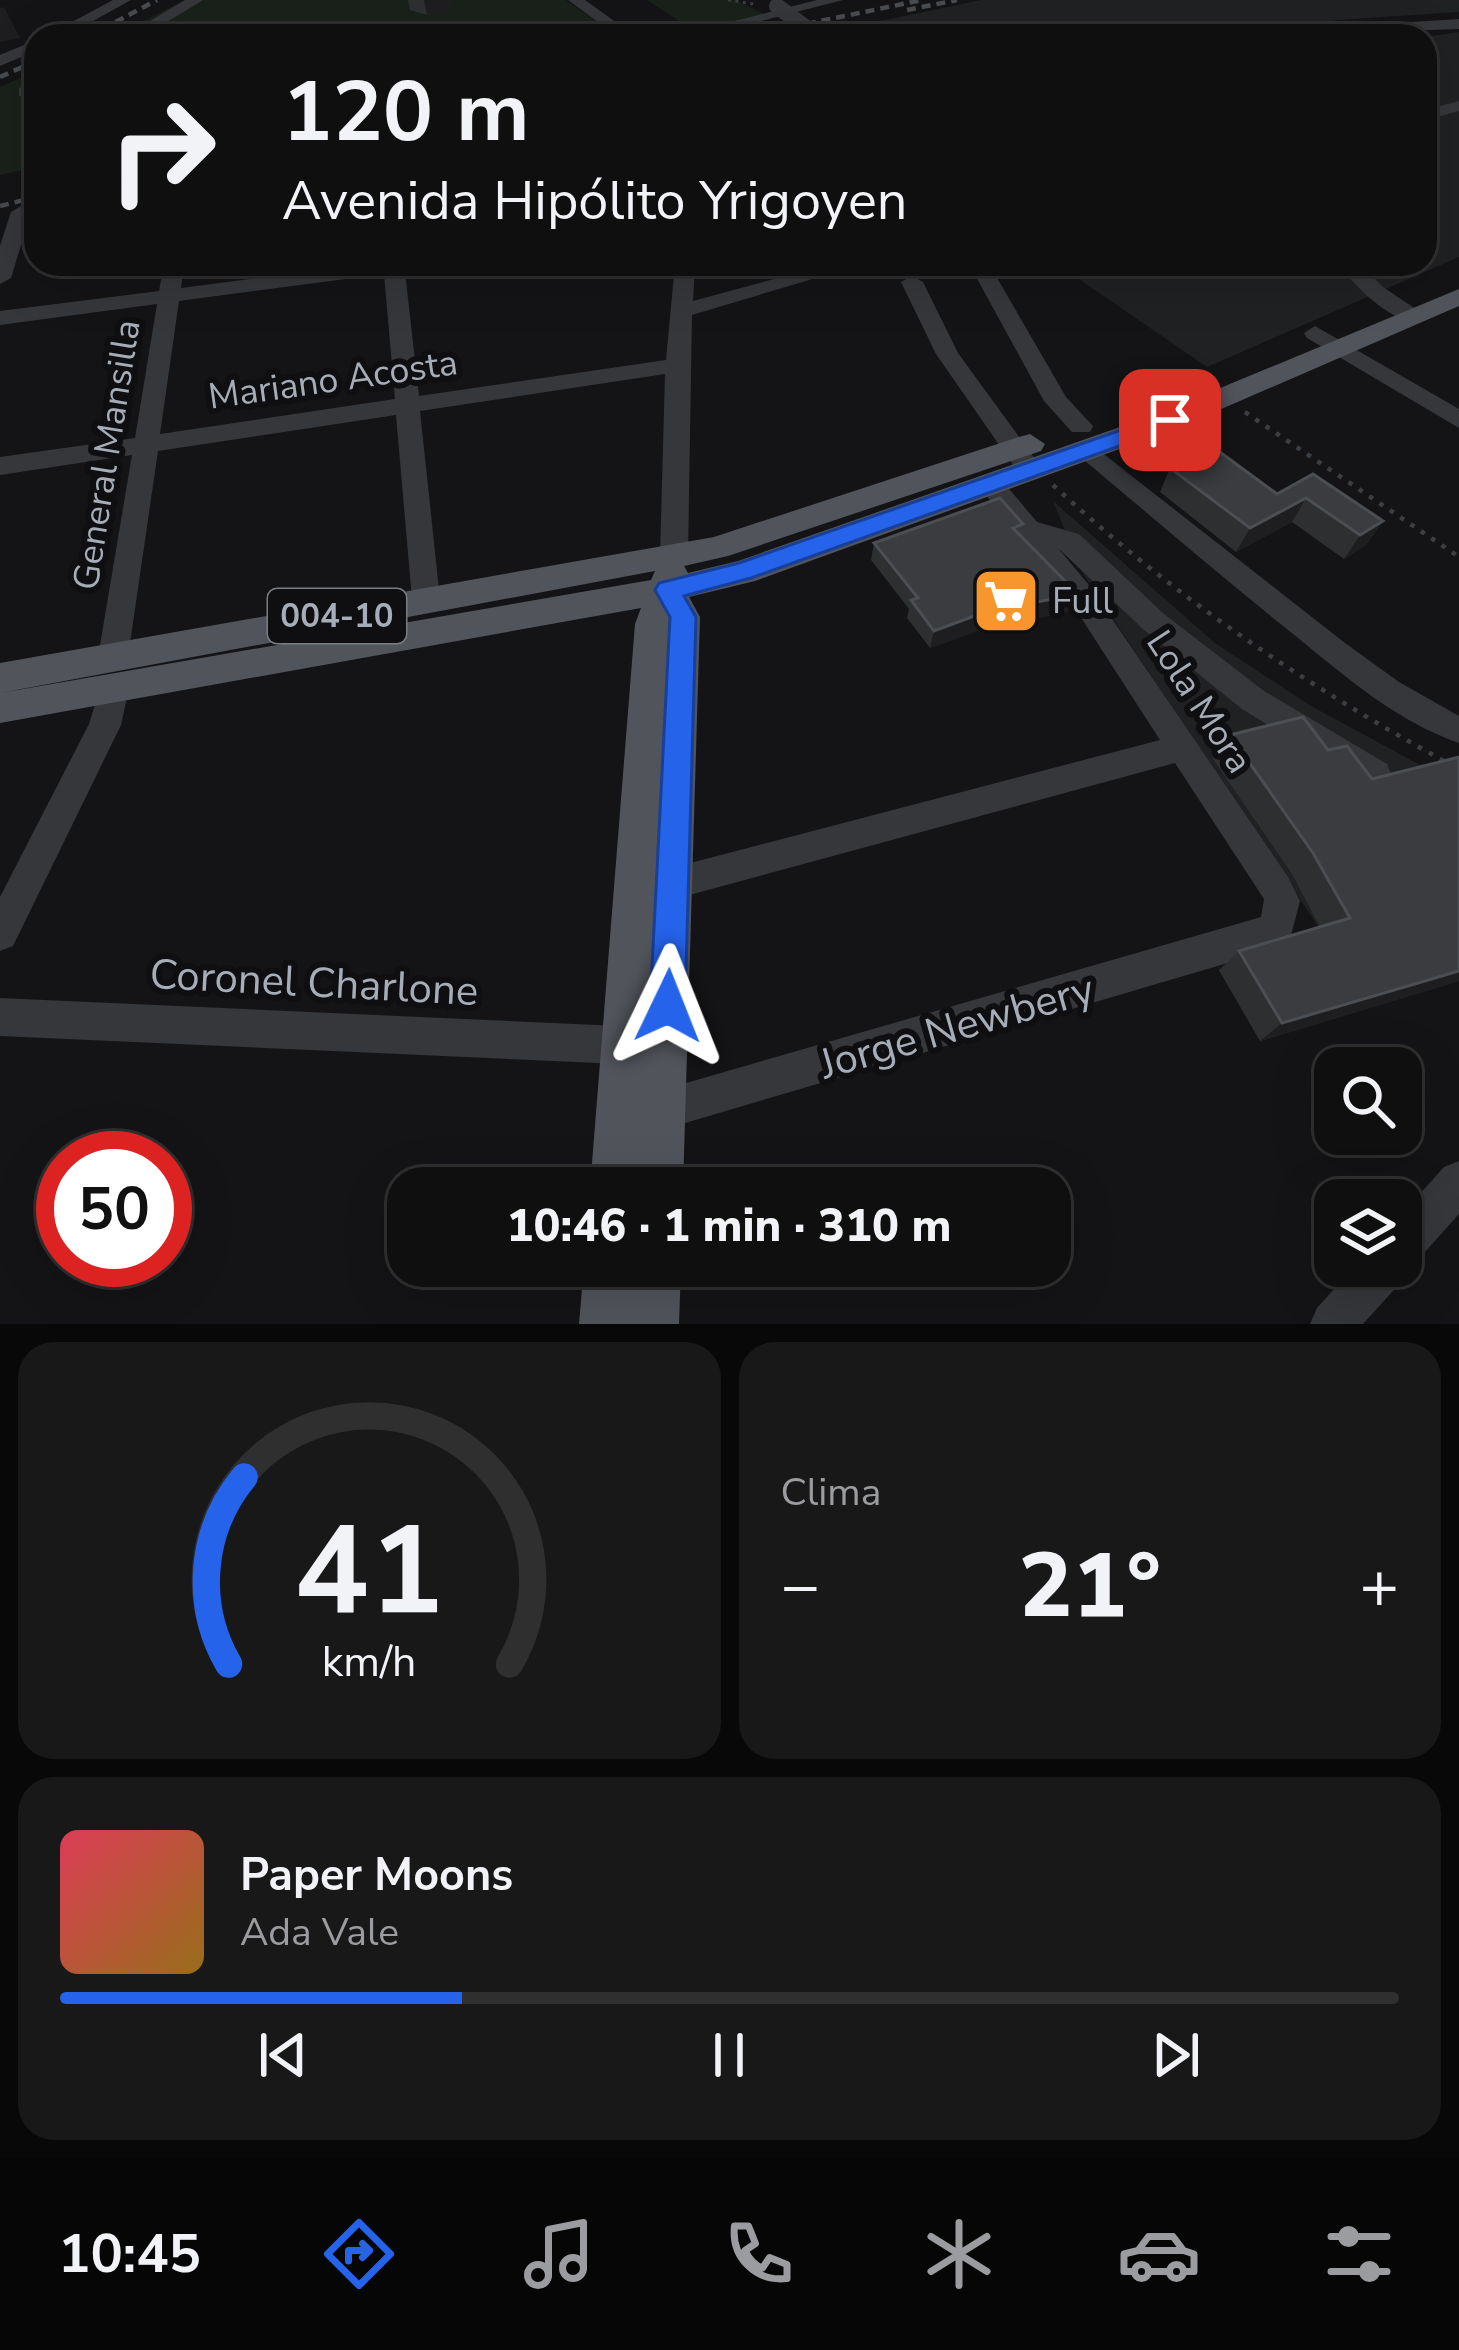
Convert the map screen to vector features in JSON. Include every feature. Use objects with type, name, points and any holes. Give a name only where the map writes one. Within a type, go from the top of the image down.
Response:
[{"type":"main road","name":"004-10","points":[[0,678],[113,673],[671,573],[728,544],[1027,462],[1084,438],[1204,407],[1327,340],[1403,309],[1459,274]]},
{"type":"main road","name":"004-10","points":[[1403,309],[1459,297]]},
{"type":"main road","name":"004-10","points":[[0,709],[113,673],[427,599],[671,573],[742,572],[991,484],[1027,462]]},
{"type":"main road","points":[[645,1046],[671,884],[683,617],[671,573]]},
{"type":"main road","points":[[622,1167],[641,1114],[645,1046],[652,624],[671,573]]},
{"type":"main road","points":[[641,1114],[653,1167]]},
{"type":"main road","points":[[606,1324],[609,1287]]},
{"type":"main road","points":[[652,1324],[654,1287]]},
{"type":"street","points":[[77,24],[124,0]]},
{"type":"street","points":[[154,24],[196,0]]},
{"type":"street","points":[[575,0],[610,24]]},
{"type":"street","points":[[734,24],[836,0]]},
{"type":"street","points":[[772,3],[801,24]]},
{"type":"street","points":[[0,278],[19,212]]},
{"type":"street","name":"General Mansilla","points":[[0,934],[105,725],[172,276]]},
{"type":"street","points":[[0,318],[318,276]]},
{"type":"street","points":[[402,276],[427,599]]},
{"type":"street","points":[[671,573],[684,276]]},
{"type":"street","points":[[683,311],[810,276]]},
{"type":"street","points":[[987,276],[1056,401],[1084,438],[1377,682],[1440,726],[1459,730]]},
{"type":"street","points":[[1363,276],[1403,309]]},
{"type":"street","points":[[912,282],[947,354],[1027,462]]},
{"type":"street","points":[[1327,340],[1459,420]]},
{"type":"street","name":"Mariano Acosta","points":[[0,466],[677,365]]},
{"type":"street","name":"Lola Mora","points":[[991,484],[1079,592],[1276,888],[1282,915]]},
{"type":"street","points":[[1028,529],[1070,541],[1154,622],[1253,700],[1375,775]]},
{"type":"street","points":[[671,884],[1180,748]]},
{"type":"street","name":"Jorge Newbery","points":[[641,1114],[1265,935],[1277,927],[1282,915]]},
{"type":"street","name":"Coronel Charlone","points":[[0,1017],[645,1046]]},
{"type":"street","points":[[1422,1223],[1459,1182]]},
{"type":"street","points":[[1334,1324],[1366,1287]]},
{"type":"path","points":[[1240,409],[1459,557]]},
{"type":"path","points":[[1027,462],[1106,534],[1218,624],[1352,712],[1459,769]]},
{"type":"shaded area","points":[[185,0],[566,0],[600,24],[137,24]]},
{"type":"shaded area","points":[[647,0],[736,0],[764,14],[723,24],[683,24]]},
{"type":"shaded area","points":[[981,0],[1459,0],[1459,12],[1306,24],[866,24]]},
{"type":"shaded area","points":[[1459,32],[1459,257],[1437,267],[1437,35]]},
{"type":"shaded area","points":[[24,76],[24,170],[0,175],[0,87]]},
{"type":"shaded area","points":[[1074,276],[1415,276],[1207,367]]},
{"type":"shaded area","points":[[1053,501],[1215,643],[1311,706],[1459,786],[1459,981],[1260,1041],[1218,969],[1326,938],[1082,572]]},
{"type":"building","points":[[1213,447],[1277,494],[1313,474],[1383,521],[1360,535],[1306,498],[1250,528],[1170,468]]},
{"type":"building","points":[[1000,498],[1023,524],[1013,528],[1078,594],[985,612],[934,631],[911,600],[918,598],[874,543]]},
{"type":"building","points":[[1303,717],[1328,750],[1347,746],[1372,779],[1459,757],[1459,971],[1282,1023],[1239,951],[1350,918],[1313,853],[1230,735]]},
{"type":"railway","points":[[112,24],[157,0]]},
{"type":"railway","points":[[806,24],[922,0]]},
{"type":"railway","points":[[907,10],[957,0]]},
{"type":"railway","points":[[0,77],[24,66]]},
{"type":"railway","points":[[0,206],[24,200]]},
{"type":"place","name":"Full","points":[[1006,601]]},
{"type":"route","points":[[668,1006],[683,617],[668,590],[742,572],[1170,420]]}]
